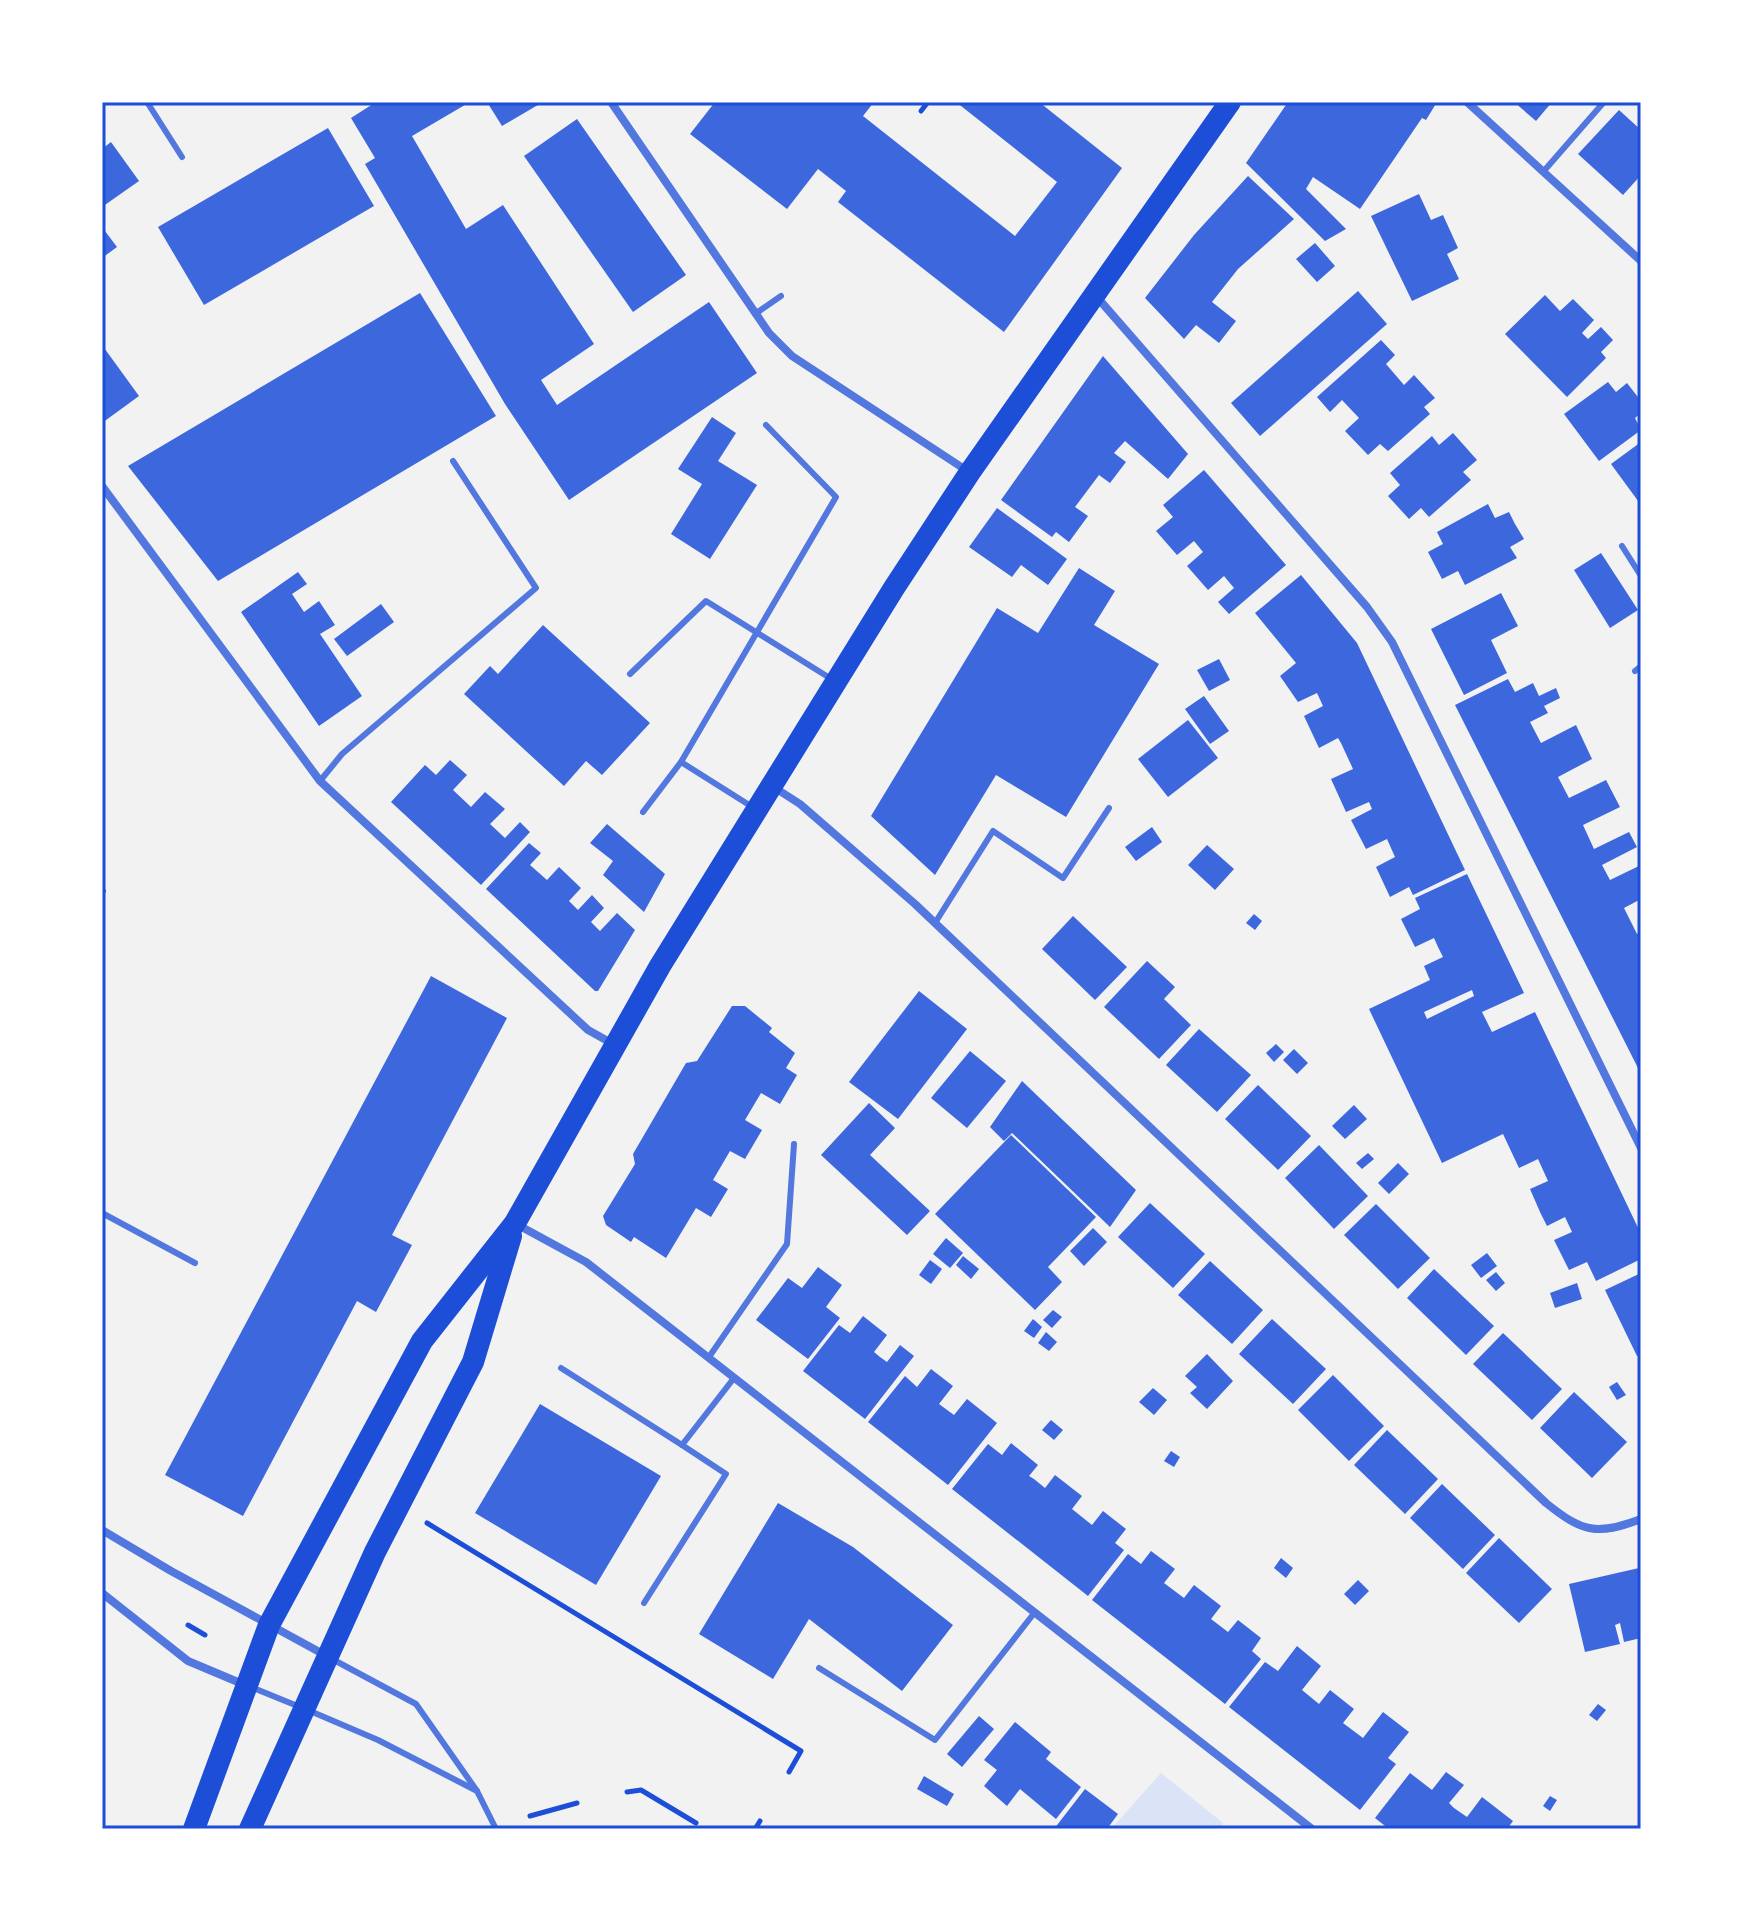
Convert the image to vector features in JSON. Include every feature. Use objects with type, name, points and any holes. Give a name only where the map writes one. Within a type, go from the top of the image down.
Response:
[{"type":"highway","points":[[194,1829],[269,1625],[422,1341],[515,1223],[660,966],[970,472],[1230,102]]},
{"type":"highway","points":[[250,1829],[375,1552],[473,1362],[515,1223]]},
{"type":"street","points":[[611,102],[755,314],[792,356],[970,472]]},
{"type":"street","points":[[1467,102],[1641,261]]},
{"type":"street","points":[[1095,295],[1367,607],[1392,642],[1641,1148]]},
{"type":"street","points":[[102,486],[320,781],[588,1030],[615,1045]]},
{"type":"street","points":[[771,786],[800,804],[935,923],[1546,1503],[1568,1521],[1592,1530],[1616,1529],[1641,1519]]},
{"type":"street","points":[[515,1223],[586,1262],[1312,1829]]},
{"type":"street","points":[[102,1530],[327,1656]]},
{"type":"street","points":[[102,1593],[188,1661],[246,1685]]},
{"type":"lane","points":[[147,102],[182,157]]},
{"type":"lane","points":[[1543,172],[1604,102]]},
{"type":"lane","points":[[755,314],[781,296]]},
{"type":"lane","points":[[643,812],[681,762],[836,497],[766,425]]},
{"type":"lane","points":[[320,781],[342,754],[536,588],[453,461]]},
{"type":"lane","points":[[1622,546],[1641,576]]},
{"type":"lane","points":[[630,674],[706,601],[836,682]]},
{"type":"lane","points":[[681,762],[757,810]]},
{"type":"lane","points":[[935,923],[993,831],[1063,878],[1109,808]]},
{"type":"lane","points":[[709,1357],[787,1244],[794,1144]]},
{"type":"lane","points":[[102,1213],[195,1263]]},
{"type":"lane","points":[[561,1368],[726,1474],[644,1603]]},
{"type":"lane","points":[[682,1445],[734,1378]]},
{"type":"lane","points":[[819,1668],[935,1740],[1035,1612]]},
{"type":"lane","points":[[327,1656],[416,1704],[477,1791],[496,1829]]},
{"type":"lane","points":[[246,1685],[378,1740],[477,1791]]},
{"type":"path","points":[[921,111],[928,102]]},
{"type":"path","points":[[440,1531],[801,1751],[789,1772]]},
{"type":"path","points":[[627,1792],[641,1790],[696,1823]]},
{"type":"path","points":[[530,1816],[577,1803]]},
{"type":"path","points":[[755,1829],[760,1821]]},
{"type":"shaded area","points":[[1161,1773],[1223,1823],[1220,1829],[1111,1829]]},
{"type":"building","points":[[376,102],[470,102],[412,136],[466,229],[503,205],[594,344],[541,380],[557,405],[709,302],[757,373],[569,500],[505,404],[365,164],[375,158],[351,118]]},
{"type":"building","points":[[487,102],[543,102],[502,126]]},
{"type":"building","points":[[715,102],[874,102],[863,116],[1015,236],[1057,182],[956,102],[1039,102],[1122,168],[1004,332],[838,202],[846,191],[818,169],[787,209],[690,134]]},
{"type":"building","points":[[1288,102],[1437,102],[1426,120],[1422,118],[1360,209],[1313,177],[1306,189],[1346,229],[1325,241],[1246,163]]},
{"type":"building","points":[[1514,102],[1552,102],[1536,121]]},
{"type":"building","points":[[1619,110],[1641,130],[1641,175],[1623,195],[1578,154]]},
{"type":"building","points":[[577,119],[686,275],[633,312],[524,156]]},
{"type":"building","points":[[328,128],[374,206],[204,305],[158,227]]},
{"type":"building","points":[[111,142],[139,181],[102,207],[102,149]]},
{"type":"building","points":[[1248,176],[1294,219],[1238,269],[1212,302],[1236,321],[1219,343],[1196,325],[1184,339],[1145,298],[1194,235]]},
{"type":"building","points":[[1419,194],[1431,220],[1443,215],[1458,248],[1447,254],[1459,279],[1412,301],[1371,216]]},
{"type":"building","points":[[102,227],[117,247],[102,258]]},
{"type":"building","points":[[1315,243],[1335,266],[1317,282],[1296,259]]},
{"type":"building","points":[[1358,291],[1387,324],[1260,436],[1231,403]]},
{"type":"building","points":[[420,293],[496,416],[218,581],[128,466]]},
{"type":"building","points":[[1545,295],[1560,311],[1573,299],[1594,320],[1582,333],[1588,339],[1601,327],[1613,340],[1601,352],[1606,358],[1567,397],[1505,334]]},
{"type":"building","points":[[1381,340],[1395,355],[1386,364],[1404,385],[1414,375],[1435,398],[1424,407],[1430,414],[1388,451],[1380,444],[1368,455],[1345,431],[1359,418],[1342,400],[1330,412],[1317,397]]},
{"type":"building","points":[[102,345],[139,396],[102,423]]},
{"type":"building","points":[[1103,356],[1188,454],[1168,479],[1125,441],[1114,453],[1126,462],[1110,483],[1099,475],[1075,507],[1088,516],[1069,542],[1056,532],[1052,537],[1001,500]]},
{"type":"building","points":[[1608,382],[1616,392],[1627,383],[1641,401],[1641,413],[1635,418],[1641,430],[1599,461],[1564,414]]},
{"type":"building","points":[[712,417],[736,433],[718,461],[757,485],[710,559],[671,534],[702,484],[678,469]]},
{"type":"building","points":[[1453,433],[1477,460],[1463,472],[1471,480],[1429,517],[1421,508],[1409,519],[1388,496],[1400,485],[1390,473],[1432,436],[1439,445]]},
{"type":"building","points":[[1641,442],[1641,505],[1611,464]]},
{"type":"building","points":[[1204,470],[1286,565],[1229,614],[1218,602],[1234,588],[1224,576],[1208,590],[1187,566],[1203,552],[1194,541],[1177,555],[1156,531],[1173,517],[1163,505]]},
{"type":"building","points":[[1488,504],[1495,518],[1509,512],[1524,539],[1510,547],[1517,558],[1465,585],[1458,571],[1442,579],[1428,552],[1443,544],[1437,532]]},
{"type":"building","points":[[997,508],[1067,559],[1048,585],[1021,565],[1012,577],[969,547]]},
{"type":"building","points":[[1601,553],[1638,610],[1610,628],[1574,570]]},
{"type":"building","points":[[1079,568],[1115,591],[1094,625],[1159,664],[1066,817],[996,775],[935,875],[871,816],[997,608],[1038,633]]},
{"type":"building","points":[[298,572],[307,584],[292,594],[304,612],[319,601],[335,625],[320,634],[362,696],[319,726],[241,612]]},
{"type":"building","points":[[1301,575],[1357,643],[1465,870],[1413,895],[1409,887],[1390,897],[1376,867],[1395,857],[1387,839],[1366,849],[1351,820],[1372,809],[1369,802],[1346,812],[1331,779],[1353,769],[1338,738],[1319,748],[1304,716],[1323,706],[1317,693],[1298,702],[1280,676],[1296,663],[1255,613]]},
{"type":"building","points":[[1501,593],[1518,626],[1491,640],[1507,673],[1464,695],[1431,629]]},
{"type":"building","points":[[381,604],[394,622],[347,656],[334,639]]},
{"type":"building","points":[[543,625],[650,723],[602,775],[586,761],[564,786],[464,694],[490,666],[498,674]]},
{"type":"building","points":[[1219,659],[1230,680],[1209,691],[1197,670]]},
{"type":"building","points":[[1508,679],[1515,692],[1533,683],[1539,696],[1556,688],[1560,698],[1544,706],[1548,713],[1530,722],[1541,743],[1576,725],[1592,759],[1558,777],[1569,798],[1606,780],[1620,807],[1583,825],[1594,849],[1629,832],[1637,847],[1602,865],[1610,880],[1641,865],[1641,899],[1624,908],[1637,934],[1641,932],[1641,1074],[1455,705]]},
{"type":"building","points":[[1204,696],[1229,731],[1210,744],[1185,709]]},
{"type":"building","points":[[1188,720],[1218,758],[1168,797],[1138,759]]},
{"type":"building","points":[[450,760],[467,775],[453,790],[471,807],[485,792],[505,809],[490,824],[505,838],[520,822],[530,832],[481,885],[391,802],[425,765],[436,775]]},
{"type":"building","points":[[607,824],[665,874],[644,912],[603,875],[613,861],[590,843]]},
{"type":"building","points":[[1152,827],[1162,842],[1136,861],[1125,847]]},
{"type":"building","points":[[529,843],[541,853],[530,865],[547,880],[559,867],[581,888],[569,901],[578,910],[592,895],[604,908],[591,922],[600,931],[617,913],[635,930],[598,991],[486,889]]},
{"type":"building","points":[[1207,845],[1234,869],[1215,890],[1188,865]]},
{"type":"building","points":[[1467,874],[1524,993],[1482,1012],[1492,1032],[1535,1012],[1641,1234],[1641,1259],[1596,1281],[1587,1262],[1569,1270],[1554,1240],[1572,1232],[1565,1217],[1547,1226],[1530,1189],[1548,1181],[1538,1159],[1519,1168],[1503,1134],[1442,1163],[1369,1009],[1430,980],[1424,966],[1443,957],[1434,938],[1415,947],[1401,919],[1420,909],[1415,898]],"holes":[[[1472,990],[1474,996],[1427,1019],[1424,1012]]]},
{"type":"building","points":[[1254,914],[1262,921],[1255,930],[1246,923]]},
{"type":"building","points":[[1073,916],[1127,967],[1095,1000],[1042,949]]},
{"type":"building","points":[[1147,961],[1175,987],[1164,999],[1191,1025],[1159,1059],[1104,1007]]},
{"type":"building","points":[[431,976],[507,1018],[392,1235],[412,1245],[376,1312],[357,1301],[243,1516],[165,1475]]},
{"type":"building","points":[[919,991],[967,1029],[898,1119],[849,1082]]},
{"type":"building","points":[[732,1006],[745,1006],[772,1028],[769,1032],[795,1053],[786,1068],[797,1075],[780,1104],[761,1093],[745,1120],[762,1130],[745,1159],[730,1151],[713,1180],[728,1189],[711,1217],[696,1208],[666,1258],[634,1237],[631,1242],[606,1225],[603,1216],[635,1164],[633,1154],[686,1063],[697,1061]]},
{"type":"building","points":[[1199,1029],[1251,1075],[1217,1112],[1166,1065]]},
{"type":"building","points":[[1276,1044],[1284,1052],[1274,1062],[1266,1053]]},
{"type":"building","points":[[1294,1049],[1308,1063],[1297,1074],[1283,1060]]},
{"type":"building","points":[[970,1051],[1006,1081],[967,1128],[931,1098]]},
{"type":"building","points":[[1022,1081],[1136,1190],[1110,1227],[1012,1133],[1004,1141],[990,1127]]},
{"type":"building","points":[[1258,1085],[1311,1136],[1278,1170],[1225,1119]]},
{"type":"building","points":[[869,1103],[895,1128],[870,1155],[930,1211],[907,1235],[821,1155]]},
{"type":"building","points":[[1354,1105],[1367,1119],[1345,1139],[1332,1126]]},
{"type":"building","points":[[1011,1135],[1096,1217],[1048,1267],[1062,1282],[1035,1310],[935,1214]]},
{"type":"building","points":[[1319,1145],[1368,1196],[1334,1229],[1285,1178]]},
{"type":"building","points":[[1368,1153],[1374,1159],[1362,1169],[1356,1163]]},
{"type":"building","points":[[1398,1163],[1409,1174],[1389,1194],[1378,1183]]},
{"type":"building","points":[[1150,1203],[1205,1254],[1173,1288],[1118,1237]]},
{"type":"building","points":[[1376,1204],[1430,1258],[1398,1289],[1344,1235]]},
{"type":"building","points":[[1093,1228],[1107,1242],[1084,1266],[1070,1251]]},
{"type":"building","points":[[946,1238],[963,1253],[950,1268],[933,1254]]},
{"type":"building","points":[[1487,1253],[1497,1266],[1481,1278],[1471,1265]]},
{"type":"building","points":[[963,1256],[979,1269],[971,1279],[956,1265]]},
{"type":"building","points":[[930,1260],[942,1269],[931,1284],[919,1275]]},
{"type":"building","points":[[1210,1261],[1263,1310],[1232,1344],[1178,1295]]},
{"type":"building","points":[[818,1267],[842,1285],[826,1307],[840,1318],[808,1359],[756,1320],[788,1278],[802,1288]]},
{"type":"building","points":[[1434,1269],[1494,1326],[1466,1355],[1407,1298]]},
{"type":"building","points":[[1496,1272],[1505,1283],[1496,1291],[1486,1280]]},
{"type":"building","points":[[1641,1273],[1641,1355],[1637,1356],[1605,1290]]},
{"type":"building","points":[[1577,1283],[1582,1299],[1555,1308],[1550,1293]]},
{"type":"building","points":[[1053,1310],[1062,1317],[1052,1328],[1043,1320]]},
{"type":"building","points":[[863,1316],[887,1335],[874,1352],[880,1357],[887,1362],[900,1345],[914,1356],[865,1419],[803,1371],[839,1325],[850,1333]]},
{"type":"building","points":[[1033,1319],[1042,1327],[1034,1338],[1024,1331]]},
{"type":"building","points":[[1272,1319],[1326,1369],[1293,1404],[1239,1354]]},
{"type":"building","points":[[1046,1332],[1057,1342],[1049,1351],[1038,1343]]},
{"type":"building","points":[[1503,1333],[1562,1389],[1532,1420],[1473,1364]]},
{"type":"building","points":[[1207,1354],[1233,1381],[1207,1409],[1190,1393],[1197,1387],[1185,1376]]},
{"type":"building","points":[[931,1369],[953,1386],[939,1404],[954,1415],[967,1399],[997,1423],[948,1485],[868,1422],[905,1376],[917,1387]]},
{"type":"building","points":[[1333,1375],[1384,1426],[1349,1461],[1298,1410]]},
{"type":"building","points":[[1617,1382],[1626,1395],[1617,1400],[1609,1387]]},
{"type":"building","points":[[1153,1388],[1167,1400],[1154,1415],[1139,1402]]},
{"type":"building","points":[[1574,1392],[1627,1442],[1592,1478],[1540,1428]]},
{"type":"building","points":[[540,1404],[661,1476],[596,1585],[475,1513]]},
{"type":"building","points":[[1051,1420],[1063,1430],[1054,1440],[1042,1430]]},
{"type":"building","points":[[1387,1430],[1438,1479],[1405,1514],[1354,1465]]},
{"type":"building","points":[[1011,1443],[1038,1465],[1029,1476],[1045,1488],[1055,1475],[1082,1496],[1072,1509],[1092,1525],[1103,1511],[1126,1529],[1115,1543],[1124,1550],[1088,1596],[952,1489],[988,1444],[1002,1455]]},
{"type":"building","points":[[1171,1451],[1180,1457],[1174,1467],[1164,1461]]},
{"type":"building","points":[[1442,1484],[1495,1535],[1463,1569],[1410,1518]]},
{"type":"building","points":[[778,1503],[853,1547],[953,1625],[902,1691],[809,1619],[773,1679],[699,1634]]},
{"type":"building","points":[[1499,1538],[1552,1589],[1519,1623],[1466,1573]]},
{"type":"building","points":[[1151,1551],[1175,1569],[1164,1583],[1184,1598],[1194,1585],[1221,1606],[1211,1619],[1228,1632],[1238,1620],[1261,1638],[1252,1651],[1261,1659],[1225,1704],[1092,1600],[1128,1554],[1141,1564]]},
{"type":"building","points":[[1281,1558],[1293,1568],[1286,1578],[1274,1568]]},
{"type":"building","points":[[1639,1568],[1641,1638],[1624,1642],[1620,1623],[1615,1625],[1620,1644],[1585,1652],[1569,1584]]},
{"type":"building","points":[[1358,1580],[1369,1591],[1355,1605],[1344,1594]]},
{"type":"building","points":[[1297,1646],[1321,1666],[1302,1690],[1319,1704],[1330,1690],[1354,1709],[1343,1723],[1363,1738],[1383,1712],[1409,1732],[1388,1758],[1396,1764],[1360,1810],[1229,1707],[1265,1662],[1278,1671]]},
{"type":"building","points":[[1598,1704],[1606,1710],[1597,1721],[1589,1715]]},
{"type":"building","points":[[979,1716],[994,1729],[962,1767],[947,1754]]},
{"type":"building","points":[[1015,1722],[1051,1752],[1046,1759],[1081,1787],[1056,1819],[1020,1789],[1007,1806],[984,1786],[997,1770],[984,1760]]},
{"type":"building","points":[[1446,1772],[1464,1785],[1449,1803],[1454,1808],[1467,1817],[1482,1797],[1513,1821],[1507,1829],[1389,1829],[1375,1818],[1410,1773],[1432,1790]]},
{"type":"building","points":[[924,1776],[954,1794],[947,1806],[917,1789]]},
{"type":"building","points":[[1085,1789],[1118,1814],[1107,1829],[1054,1829]]},
{"type":"building","points":[[1550,1796],[1557,1800],[1550,1811],[1543,1806]]}]
